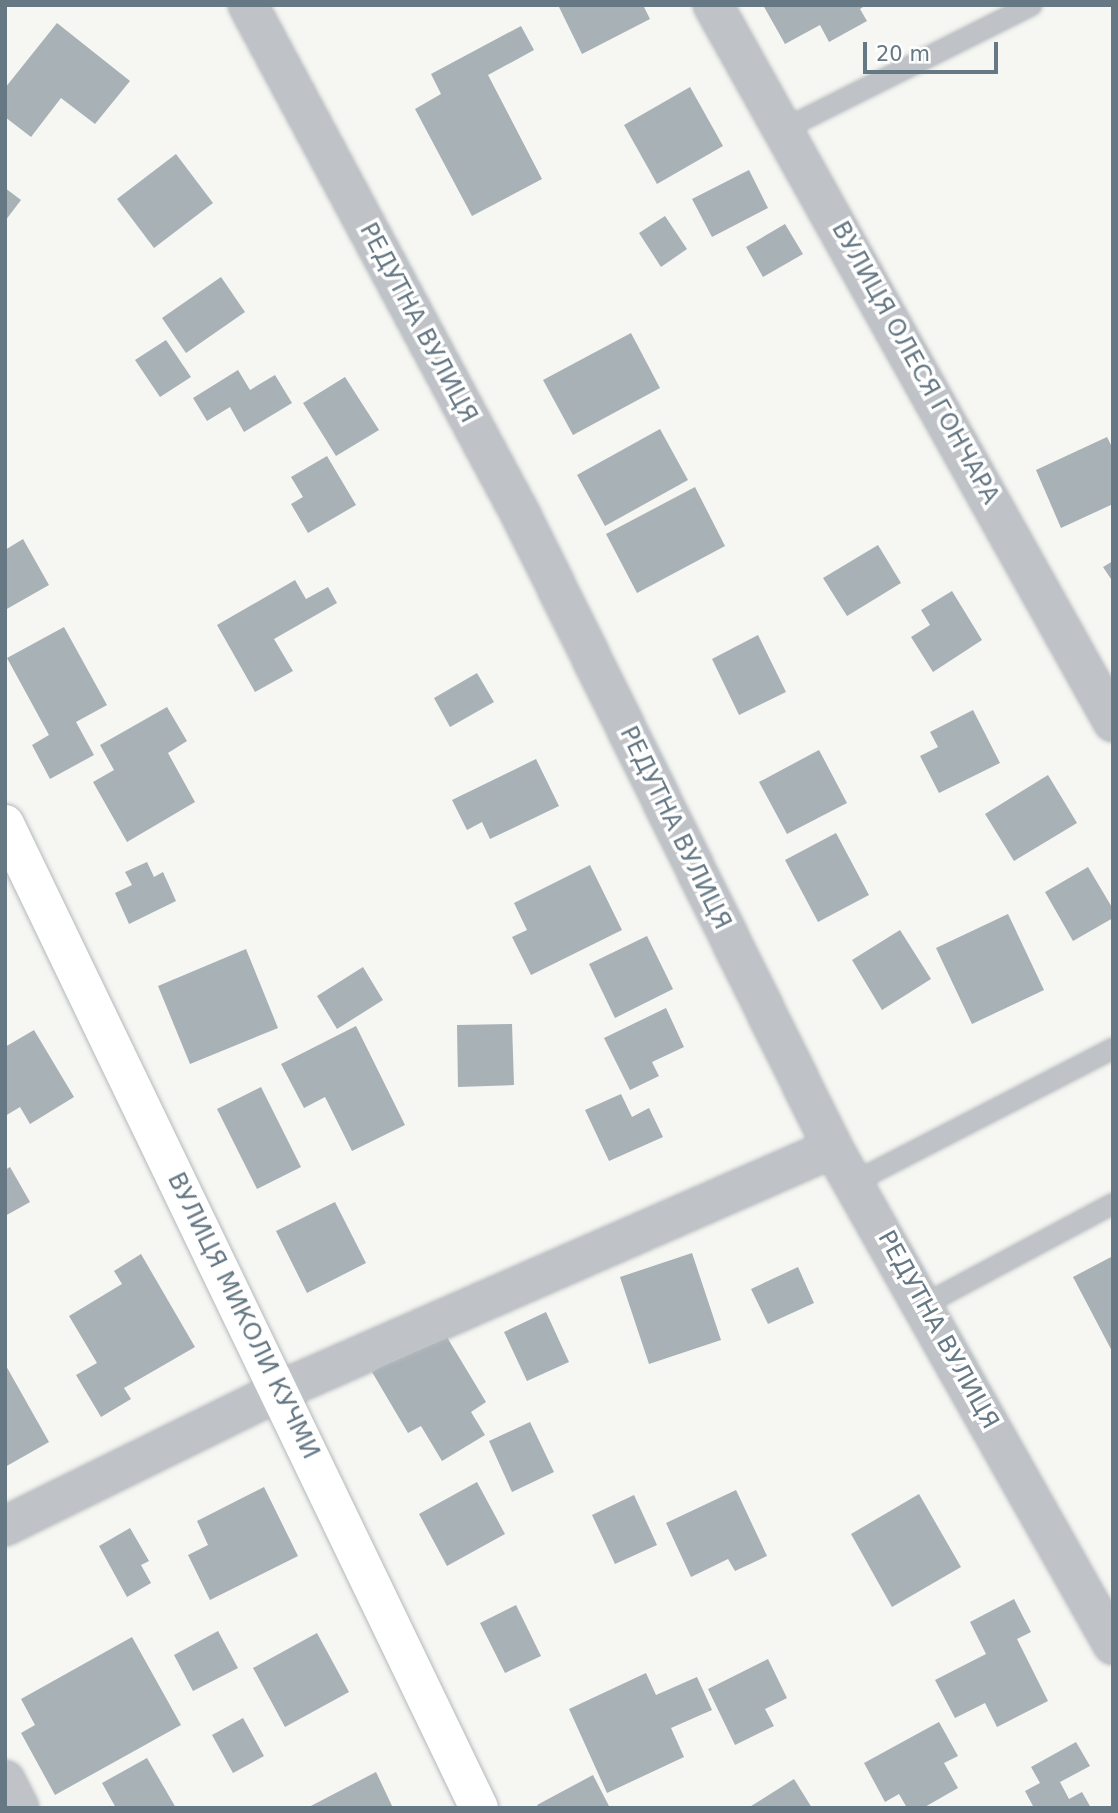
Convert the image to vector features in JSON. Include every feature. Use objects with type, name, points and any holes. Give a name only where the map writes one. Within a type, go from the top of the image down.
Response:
[{"type":"street","name":"РЕДУТНА ВУЛИЦЯ","points":[[248,5],[522,517],[834,1148],[855,1181],[1113,1645]]},
{"type":"street","name":"ВУЛИЦЯ ОЛЕСЯ ГОНЧАРА","points":[[713,5],[785,128],[1113,722]]},
{"type":"street","name":"ВУЛИЦЯ МИКОЛИ КУЧМИ","points":[[5,824],[479,1808]]},
{"type":"street","points":[[5,1526],[279,1391],[834,1148]]},
{"type":"street","points":[[5,1780],[19,1808]]},
{"type":"lane","points":[[785,128],[1031,5]]},
{"type":"lane","points":[[855,1181],[1113,1048]]},
{"type":"lane","points":[[924,1304],[1113,1203]]},
{"type":"building","points":[[558,5],[643,5],[650,19],[582,54]]},
{"type":"building","points":[[763,5],[866,5],[860,9],[867,21],[829,42],[820,25],[785,44]]},
{"type":"building","points":[[57,23],[130,81],[95,124],[61,98],[31,137],[5,117],[5,88]]},
{"type":"building","points":[[521,26],[534,50],[488,75],[542,179],[472,216],[415,109],[441,94],[431,74]]},
{"type":"building","points":[[690,87],[723,146],[657,184],[624,125]]},
{"type":"building","points":[[176,154],[213,203],[154,248],[117,199]]},
{"type":"building","points":[[749,170],[768,208],[712,237],[692,199]]},
{"type":"building","points":[[5,188],[21,200],[5,221]]},
{"type":"building","points":[[665,216],[687,249],[661,267],[639,233]]},
{"type":"building","points":[[785,224],[803,254],[763,277],[746,247]]},
{"type":"building","points":[[221,277],[245,312],[186,353],[162,318]]},
{"type":"building","points":[[631,333],[660,388],[573,435],[543,380]]},
{"type":"building","points":[[166,340],[191,377],[160,397],[135,360]]},
{"type":"building","points":[[238,370],[250,390],[275,375],[292,403],[244,432],[230,407],[207,421],[193,398]]},
{"type":"building","points":[[345,377],[379,430],[336,456],[303,403]]},
{"type":"building","points":[[660,429],[688,480],[605,526],[577,475]]},
{"type":"building","points":[[1107,437],[1113,449],[1113,504],[1061,528],[1036,470]]},
{"type":"building","points":[[327,456],[356,505],[308,533],[291,504],[303,497],[291,477]]},
{"type":"building","points":[[695,487],[725,546],[637,593],[606,534]]},
{"type":"building","points":[[23,539],[49,585],[5,610],[5,550]]},
{"type":"building","points":[[878,545],[901,583],[847,616],[823,578]]},
{"type":"building","points":[[1113,561],[1113,582],[1103,567]]},
{"type":"building","points":[[295,580],[306,599],[328,587],[337,603],[274,639],[293,671],[255,692],[217,625]]},
{"type":"building","points":[[952,591],[982,640],[933,672],[911,637],[930,625],[921,610]]},
{"type":"building","points":[[64,627],[107,705],[76,722],[94,755],[50,779],[32,745],[49,735],[7,658]]},
{"type":"building","points":[[758,635],[786,692],[739,715],[712,659]]},
{"type":"building","points":[[477,673],[494,702],[450,727],[434,698]]},
{"type":"building","points":[[167,707],[187,741],[168,753],[195,802],[127,842],[93,782],[114,770],[100,745]]},
{"type":"building","points":[[973,710],[1000,763],[939,793],[920,756],[938,747],[930,732]]},
{"type":"building","points":[[819,750],[847,803],[787,834],[759,782]]},
{"type":"building","points":[[536,759],[559,806],[490,839],[482,822],[467,830],[452,800]]},
{"type":"building","points":[[1048,775],[1077,823],[1014,861],[985,814]]},
{"type":"building","points":[[836,833],[869,895],[818,922],[785,860]]},
{"type":"building","points":[[147,862],[154,877],[163,872],[176,901],[129,924],[115,893],[132,885],[125,872]]},
{"type":"building","points":[[590,865],[622,930],[531,975],[512,937],[527,930],[514,903]]},
{"type":"building","points":[[1088,867],[1113,909],[1113,918],[1073,941],[1045,892]]},
{"type":"building","points":[[1008,914],[1044,990],[972,1024],[936,948]]},
{"type":"building","points":[[900,930],[931,979],[882,1010],[852,960]]},
{"type":"building","points":[[647,936],[673,989],[615,1018],[589,964]]},
{"type":"building","points":[[246,949],[278,1028],[190,1064],[158,986]]},
{"type":"building","points":[[363,967],[383,1000],[337,1029],[317,996]]},
{"type":"building","points":[[666,1008],[684,1047],[652,1062],[659,1076],[630,1090],[604,1038]]},
{"type":"building","points":[[512,1024],[514,1085],[458,1087],[457,1025]]},
{"type":"building","points":[[356,1026],[405,1125],[352,1151],[325,1097],[304,1108],[281,1064]]},
{"type":"building","points":[[34,1030],[74,1097],[30,1124],[20,1107],[5,1116],[5,1047]]},
{"type":"building","points":[[261,1087],[301,1167],[257,1189],[217,1109]]},
{"type":"building","points":[[621,1094],[632,1117],[649,1108],[663,1137],[609,1161],[585,1110]]},
{"type":"building","points":[[10,1167],[30,1202],[5,1216],[5,1170]]},
{"type":"building","points":[[335,1202],[366,1263],[307,1293],[276,1231]]},
{"type":"building","points":[[692,1253],[721,1340],[649,1364],[620,1277]]},
{"type":"building","points":[[141,1254],[195,1347],[124,1388],[131,1399],[101,1417],[76,1375],[97,1363],[69,1316],[122,1284],[114,1271]]},
{"type":"building","points":[[1113,1256],[1113,1353],[1073,1277]]},
{"type":"building","points":[[798,1267],[814,1303],[768,1324],[751,1289]]},
{"type":"building","points":[[546,1312],[569,1362],[527,1381],[504,1332]]},
{"type":"building","points":[[442,1329],[486,1402],[471,1412],[485,1435],[442,1461],[421,1426],[408,1433],[372,1372]]},
{"type":"building","points":[[5,1364],[49,1442],[5,1467]]},
{"type":"building","points":[[530,1422],[554,1472],[512,1492],[489,1441]]},
{"type":"building","points":[[477,1482],[505,1534],[447,1566],[419,1514]]},
{"type":"building","points":[[264,1487],[298,1556],[210,1600],[188,1555],[208,1545],[197,1521]]},
{"type":"building","points":[[736,1490],[767,1556],[735,1571],[728,1559],[691,1577],[666,1523]]},
{"type":"building","points":[[919,1494],[961,1567],[892,1607],[851,1534]]},
{"type":"building","points":[[634,1495],[657,1545],[615,1564],[592,1515]]},
{"type":"building","points":[[130,1528],[149,1561],[141,1565],[151,1583],[127,1597],[99,1546]]},
{"type":"building","points":[[1014,1599],[1031,1632],[1017,1639],[1048,1701],[997,1727],[985,1703],[955,1718],[935,1680],[986,1654],[970,1622]]},
{"type":"building","points":[[516,1605],[541,1656],[505,1673],[480,1623]]},
{"type":"building","points":[[218,1631],[238,1668],[193,1691],[174,1655]]},
{"type":"building","points":[[317,1633],[349,1692],[285,1727],[253,1668]]},
{"type":"building","points":[[132,1637],[181,1725],[55,1795],[21,1733],[35,1725],[21,1699]]},
{"type":"building","points":[[768,1659],[787,1698],[765,1709],[774,1726],[735,1745],[708,1689]]},
{"type":"building","points":[[646,1673],[656,1695],[697,1677],[712,1710],[671,1728],[684,1757],[607,1793],[569,1709]]},
{"type":"building","points":[[243,1718],[264,1756],[233,1773],[212,1735]]},
{"type":"building","points":[[939,1722],[958,1756],[944,1763],[958,1788],[923,1808],[907,1808],[899,1794],[885,1802],[864,1763]]},
{"type":"building","points":[[1076,1742],[1090,1766],[1060,1782],[1069,1799],[1082,1792],[1091,1808],[1034,1808],[1025,1791],[1040,1783],[1031,1767]]},
{"type":"building","points":[[147,1758],[176,1808],[116,1808],[102,1783]]},
{"type":"building","points":[[376,1772],[393,1808],[307,1808]]},
{"type":"building","points":[[593,1775],[610,1808],[539,1808],[537,1805]]},
{"type":"building","points":[[794,1779],[812,1808],[748,1808]]}]
